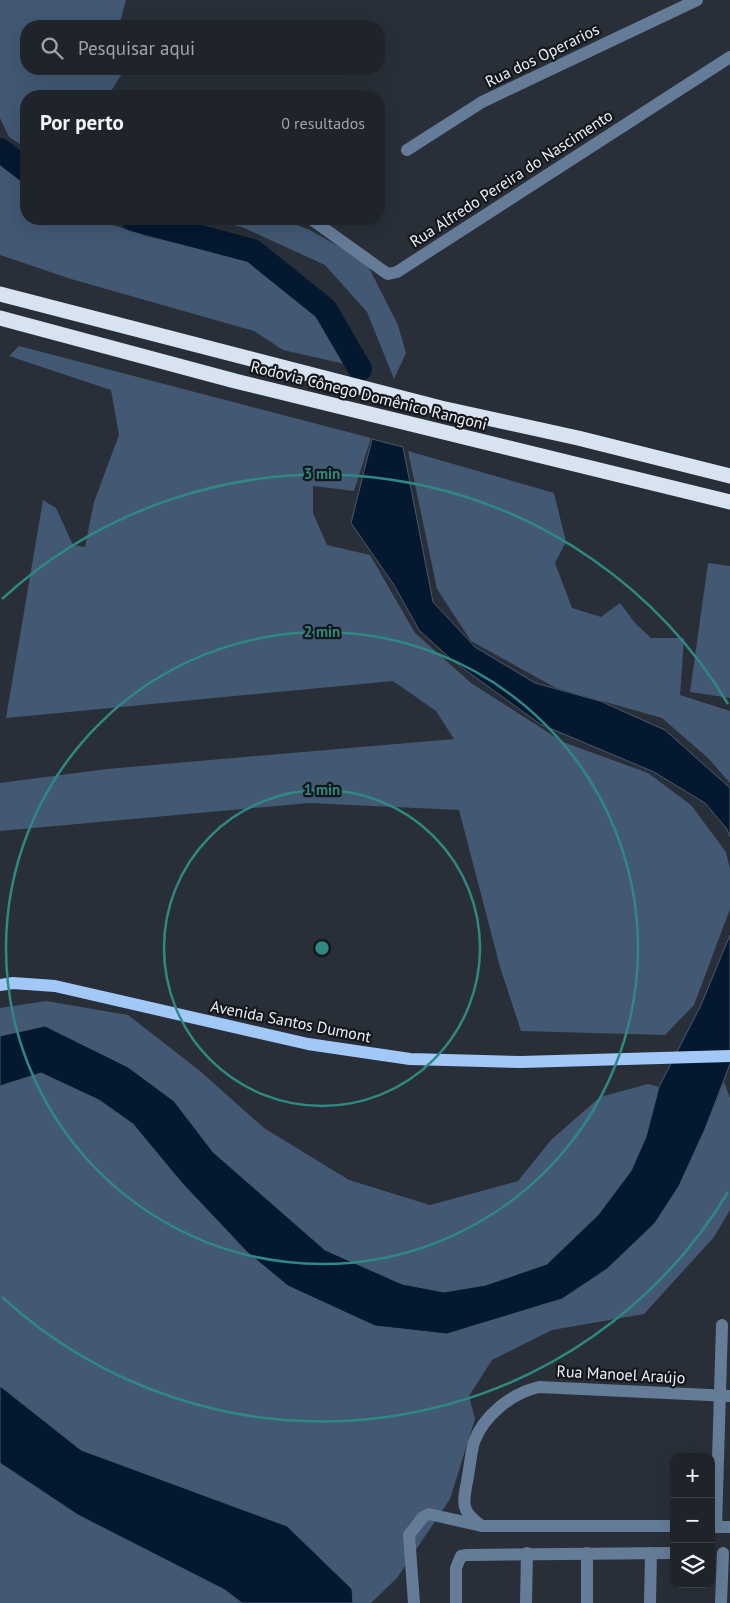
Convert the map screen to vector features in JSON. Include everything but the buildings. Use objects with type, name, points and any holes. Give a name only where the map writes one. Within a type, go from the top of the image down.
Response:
[{"type":"highway","name":"Rodovia Cônego Domênico Rangoni","points":[[0,294],[441,408],[578,438],[730,476]]},
{"type":"highway","name":"Rodovia Cônego Domênico Rangoni","points":[[0,318],[235,381],[730,502]]},
{"type":"main road","name":"Avenida Santos Dumont","points":[[0,985],[13,983],[55,986],[308,1044],[410,1059],[521,1062],[730,1056]]},
{"type":"street","name":"Rua dos Operarios","points":[[407,150],[482,102],[697,0]]},
{"type":"street","name":"Rua Alfredo Pereira do Nascimento","points":[[320,225],[388,274],[396,272],[730,57]]},
{"type":"street","points":[[715,1515],[725,1396],[722,1325]]},
{"type":"street","name":"Rua Manoel Araújo","points":[[482,1526],[467,1514],[463,1504],[474,1443],[482,1426],[512,1396],[539,1386],[725,1396]]},
{"type":"street","points":[[414,1603],[409,1535],[423,1517],[429,1514],[482,1526],[670,1526]]},
{"type":"street","points":[[715,1527],[730,1527]]},
{"type":"street","points":[[526,1603],[527,1553]]},
{"type":"street","points":[[586,1603],[587,1553]]},
{"type":"street","points":[[650,1553],[650,1603]]},
{"type":"street","points":[[456,1603],[456,1568],[461,1556],[467,1554],[670,1553]]},
{"type":"street","points":[[721,1553],[721,1603]]},
{"type":"shaded area","points":[[0,0],[126,0],[121,20],[20,20],[20,75],[121,75],[112,90],[20,90],[20,144],[9,137],[0,118]]},
{"type":"shaded area","points":[[0,161],[20,177],[20,225],[113,225],[146,236],[247,260],[276,274],[317,306],[345,364],[283,350],[254,331],[71,279],[0,255]]},
{"type":"shaded area","points":[[234,225],[297,225],[310,230],[366,262],[398,325],[406,353],[394,379],[367,312],[325,265]]},
{"type":"shaded area","points":[[19,346],[371,438],[354,491],[313,486],[313,513],[327,545],[370,555],[415,633],[471,683],[563,742],[648,773],[691,805],[726,852],[730,869],[730,909],[694,1005],[665,1035],[521,1031],[500,967],[459,810],[309,803],[0,831],[0,783],[107,769],[454,739],[436,711],[393,681],[6,718],[43,500],[56,508],[73,545],[85,547],[94,502],[119,435],[111,390],[9,356]]},
{"type":"shaded area","points":[[372,439],[403,447],[433,602],[475,647],[535,683],[600,701],[665,730],[730,788],[730,837],[727,829],[705,803],[654,772],[540,724],[453,661],[419,630],[394,585],[351,523]]},
{"type":"shaded area","points":[[408,451],[554,493],[566,542],[555,563],[572,608],[601,617],[620,603],[635,623],[651,638],[684,638],[680,695],[730,711],[730,783],[708,758],[662,718],[556,688],[471,641],[437,589]]},
{"type":"shaded area","points":[[708,563],[730,566],[730,698],[690,692]]},
{"type":"shaded area","points":[[730,935],[730,1064],[705,1129],[679,1186],[655,1223],[607,1269],[562,1299],[447,1334],[375,1326],[288,1286],[247,1252],[181,1182],[133,1124],[99,1100],[41,1073],[0,1086],[0,1036],[45,1026],[128,1067],[174,1101],[213,1152],[325,1250],[402,1284],[444,1292],[486,1285],[547,1264],[598,1215],[631,1171],[646,1137],[659,1087],[701,1005]]},
{"type":"shaded area","points":[[46,1001],[128,1015],[200,1071],[264,1128],[349,1180],[430,1205],[518,1181],[551,1140],[600,1097],[648,1084],[659,1087],[646,1137],[631,1171],[598,1215],[547,1264],[486,1285],[444,1292],[402,1284],[325,1250],[213,1152],[174,1101],[45,1026],[0,1036],[0,1008]]},
{"type":"shaded area","points":[[41,1073],[99,1100],[133,1124],[181,1182],[247,1252],[288,1286],[562,1299],[607,1269],[655,1223],[705,1129],[724,1082],[730,1098],[730,1210],[714,1237],[644,1314],[552,1330],[492,1360],[469,1396],[475,1419],[450,1499],[397,1578],[371,1603],[353,1603],[351,1589],[287,1526],[81,1450],[0,1386],[0,1086]]},
{"type":"shaded area","points":[[0,1386],[81,1450],[287,1526],[352,1589],[353,1603],[242,1603],[225,1590],[78,1515],[0,1463]]},
{"type":"shaded area","points":[[0,1463],[78,1515],[225,1590],[242,1603],[0,1603]]},
{"type":"waterway","points":[[0,150],[20,165]]},
{"type":"waterway","points":[[156,225],[253,251],[325,309],[360,369]]}]
